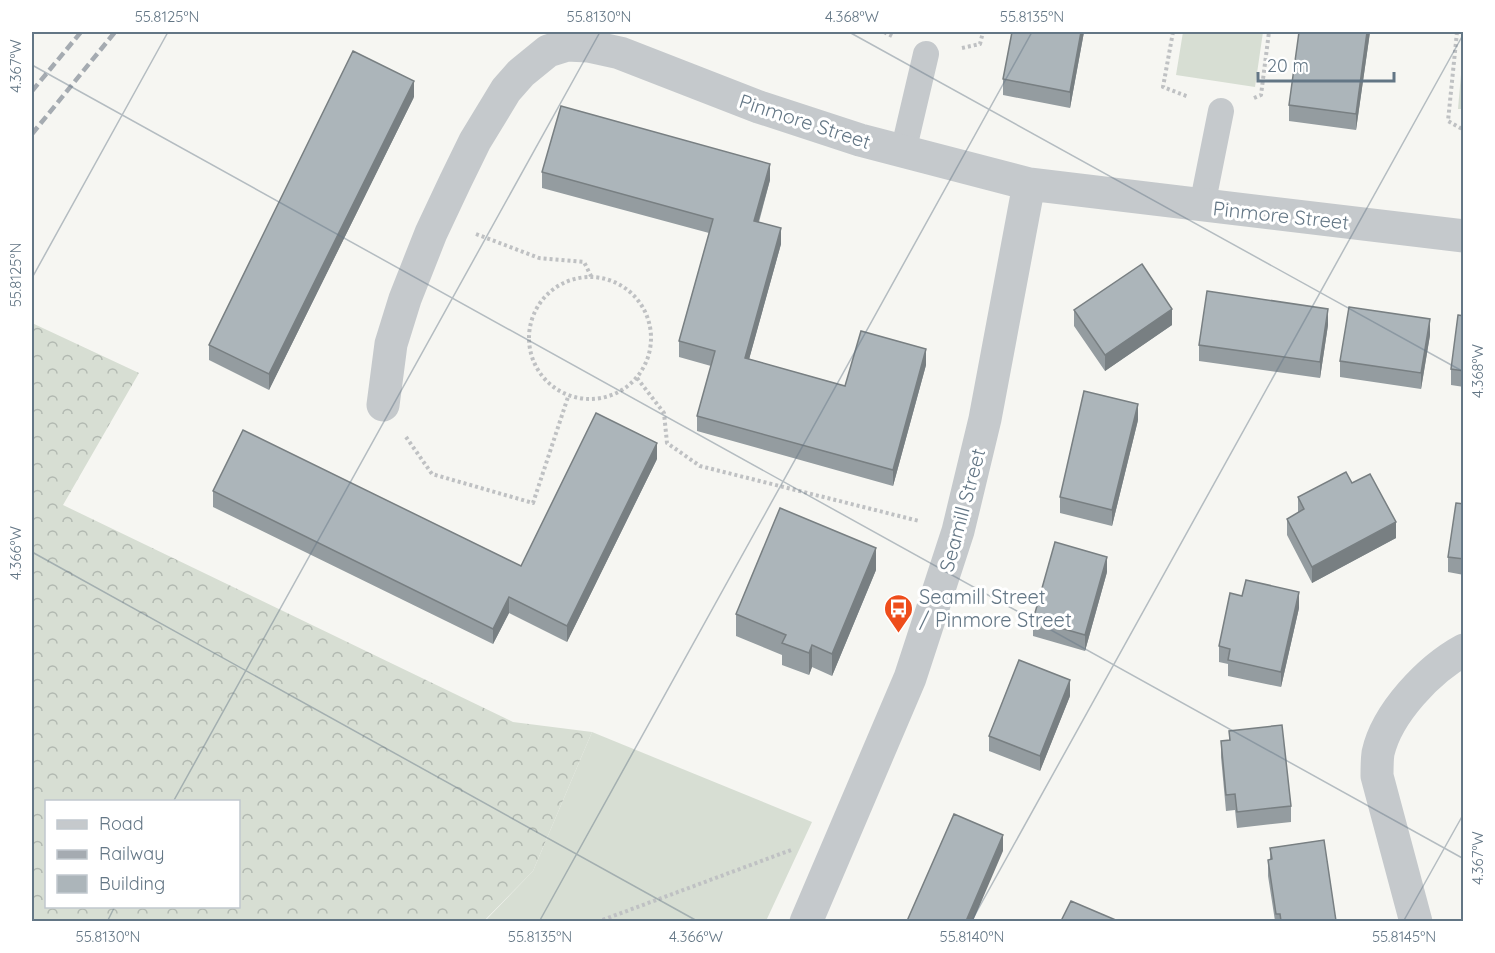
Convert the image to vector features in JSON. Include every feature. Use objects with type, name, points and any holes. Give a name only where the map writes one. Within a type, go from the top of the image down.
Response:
[{"type":"street","name":"Pinmore Street","points":[[383,405],[391,344],[405,299],[437,219],[475,141],[506,90],[521,73],[548,51],[567,45],[588,46],[620,53],[759,107],[860,141],[1029,184],[1464,236]]},
{"type":"street","name":"Seamill Street","points":[[806,921],[910,678],[958,531],[986,419],[1029,184]]},
{"type":"street","points":[[1416,921],[1377,776],[1378,753],[1385,734],[1416,688],[1449,658],[1464,650]]},
{"type":"lane","points":[[903,152],[926,54]]},
{"type":"lane","points":[[1202,206],[1221,111]]},
{"type":"path","points":[[1173,32],[1164,87],[1221,111],[1261,95],[1269,32]]},
{"type":"path","points":[[1457,32],[1448,121],[1464,130]]},
{"type":"path","points":[[437,219],[539,258],[584,262],[591,276]]},
{"type":"path","points":[[591,276],[618,283],[639,301],[651,326],[650,354],[637,378],[617,394],[593,400],[568,397],[544,380],[530,355],[529,327],[541,300],[563,282],[591,276]]},
{"type":"path","points":[[637,378],[664,413],[667,443],[700,466],[958,531]]},
{"type":"path","points":[[383,405],[432,474],[533,503],[568,397]]},
{"type":"path","points":[[597,921],[802,846],[836,851]]},
{"type":"green space","points":[[1183,32],[1263,32],[1255,87],[1176,75]]},
{"type":"green space","points":[[1463,51],[1463,109],[1458,109]]},
{"type":"green space","points":[[32,323],[139,373],[63,505],[513,722],[592,732],[533,871],[484,921],[32,921]]},
{"type":"green space","points":[[592,732],[812,822],[766,921],[484,922],[533,871]]},
{"type":"building","points":[[1012,32],[1081,32],[1070,92],[1003,79]]},
{"type":"building","points":[[1299,32],[1367,32],[1356,114],[1289,105]]},
{"type":"building","points":[[353,51],[414,81],[269,374],[209,345]]},
{"type":"building","points":[[561,106],[770,164],[754,221],[781,228],[745,358],[845,386],[861,331],[926,349],[893,470],[697,416],[715,351],[679,341],[713,219],[542,172]]},
{"type":"building","points":[[1142,264],[1172,309],[1105,355],[1074,310]]},
{"type":"building","points":[[1207,291],[1328,309],[1320,362],[1199,345]]},
{"type":"building","points":[[1349,307],[1430,319],[1421,373],[1340,361]]},
{"type":"building","points":[[1458,315],[1464,316],[1464,371],[1451,369]]},
{"type":"building","points":[[1084,391],[1138,404],[1112,510],[1060,497]]},
{"type":"building","points":[[596,413],[657,443],[567,626],[509,597],[493,629],[213,491],[243,430],[521,566]]},
{"type":"building","points":[[1346,472],[1352,483],[1370,474],[1396,522],[1312,567],[1287,519],[1304,509],[1298,497]]},
{"type":"building","points":[[1456,503],[1464,504],[1464,559],[1448,557]]},
{"type":"building","points":[[780,508],[876,548],[832,654],[812,645],[809,653],[782,643],[786,635],[736,614]]},
{"type":"building","points":[[1055,542],[1107,557],[1085,635],[1033,620]]},
{"type":"building","points":[[1246,580],[1299,592],[1281,672],[1228,660],[1230,649],[1219,646],[1230,593],[1242,596]]},
{"type":"building","points":[[1019,660],[1070,680],[1040,756],[989,736]]},
{"type":"building","points":[[1282,725],[1291,806],[1237,812],[1235,794],[1226,795],[1221,741],[1230,740],[1229,731]]},
{"type":"building","points":[[954,814],[1003,835],[966,921],[907,921]]},
{"type":"building","points":[[1324,840],[1336,921],[1281,921],[1280,914],[1276,914],[1268,860],[1272,859],[1270,848]]},
{"type":"building","points":[[1071,901],[1118,921],[1061,921]]},
{"type":"railway","points":[[32,91],[81,32]]},
{"type":"railway","points":[[32,134],[115,32]]},
{"type":"place","name":"Seamill Street / Pinmore Street","points":[[898,634]]}]
